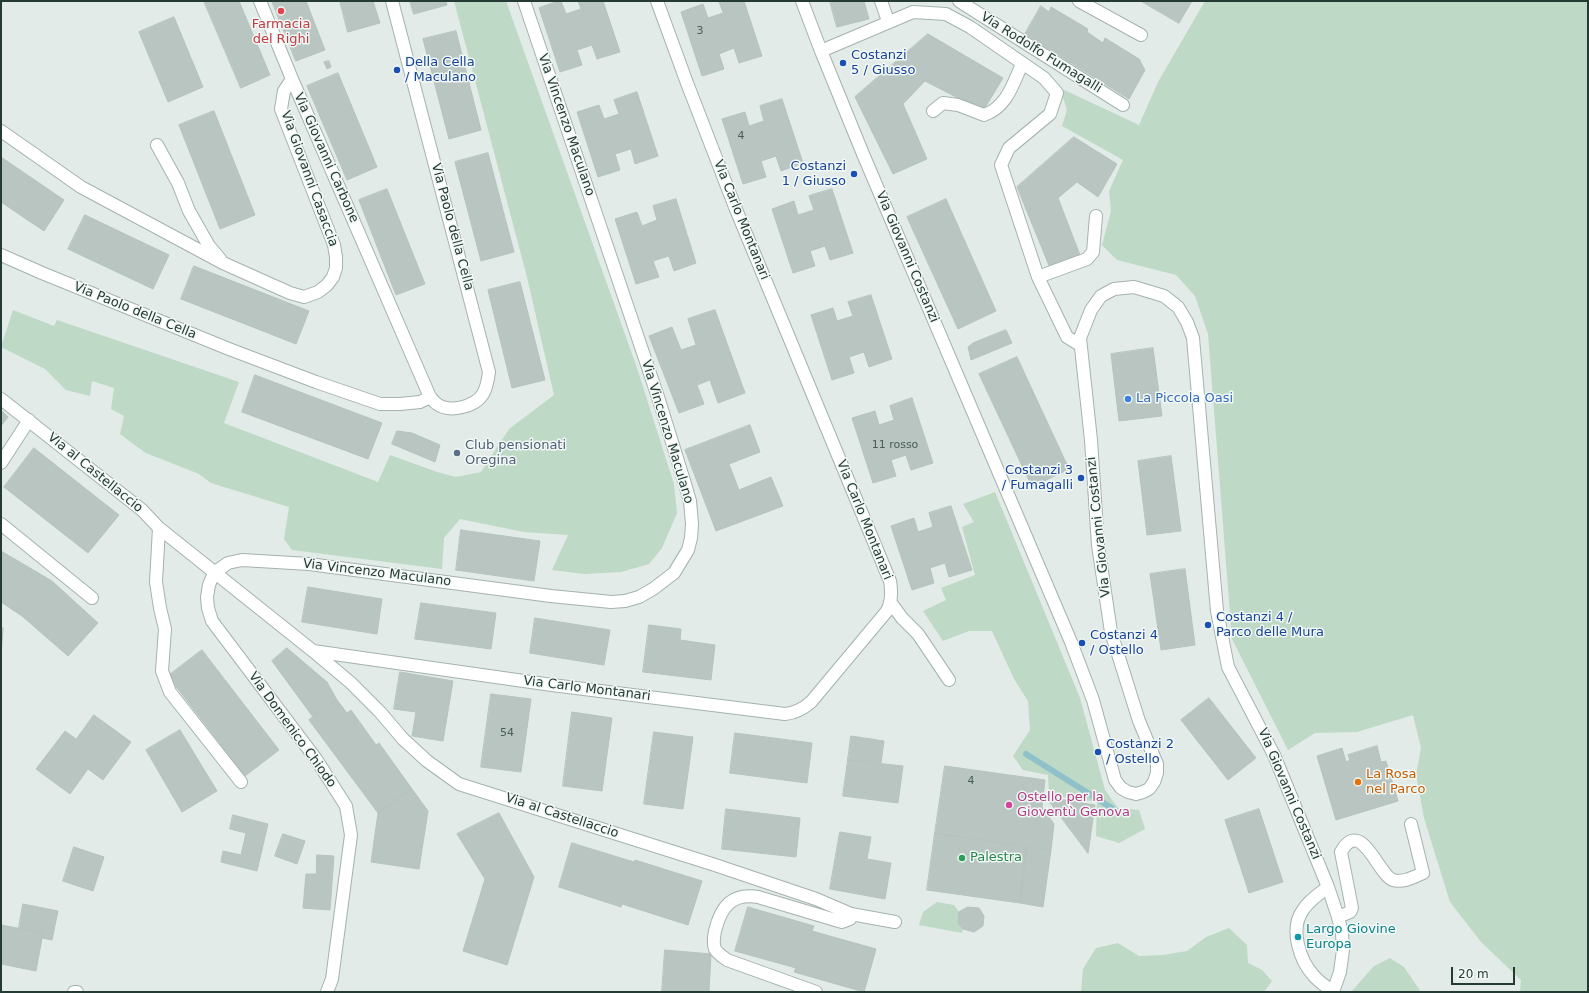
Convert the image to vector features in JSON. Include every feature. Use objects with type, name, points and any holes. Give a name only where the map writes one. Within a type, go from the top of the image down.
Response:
[{"type":"street","name":"Via Giovanni Carbone","points":[[260,1],[292,79],[430,396]]},
{"type":"street","name":"Via Paolo della Cella","points":[[1,255],[42,274],[229,349],[316,382],[380,404],[420,402],[430,396],[437,404],[446,407],[457,407],[475,402],[483,395],[488,384],[489,372],[392,1]]},
{"type":"street","name":"Via Vincenzo Maculano","points":[[214,572],[228,563],[242,560],[309,564],[552,596],[611,602],[626,601],[638,597],[653,589],[674,573],[688,550],[692,524],[690,500],[659,400],[524,1]]},
{"type":"street","name":"Via Carlo Montanari","points":[[313,651],[552,685],[785,714],[799,711],[811,702],[878,622],[891,603],[890,581],[735,207],[657,1]]},
{"type":"street","name":"Via Giovanni Costanzi","points":[[802,1],[820,51],[863,154],[1071,642],[1094,700],[1115,780],[1121,788],[1136,794],[1149,789],[1154,782],[1157,773],[1157,764],[1139,721],[1112,632],[1098,545],[1091,440],[1080,338],[1090,310],[1101,296],[1114,289],[1134,287],[1164,296],[1178,307],[1187,322],[1193,338],[1197,370],[1204,472],[1217,611],[1228,667],[1274,755],[1328,888],[1338,917],[1342,934],[1343,950],[1340,972],[1333,992]]},
{"type":"street","points":[[881,1],[888,21]]},
{"type":"street","name":"Via Rodolfo Fumagalli","points":[[959,1],[1123,105]]},
{"type":"street","points":[[1079,1],[1141,35]]},
{"type":"street","name":"Via Rodolfo Fumagalli","points":[[820,51],[912,12],[946,14],[970,27],[1044,78],[1057,93],[1050,114],[1009,148],[1002,165],[1038,277],[1067,337],[1080,345]]},
{"type":"street","name":"Via Rodolfo Fumagalli","points":[[933,111],[943,103],[958,105],[984,115],[994,112],[1006,99],[1022,64]]},
{"type":"street","name":"Via Giovanni Casaccia","points":[[1,131],[81,187],[223,263],[277,287],[304,297],[318,292],[327,285],[336,268],[336,257],[334,245],[281,109],[284,91],[292,79]]},
{"type":"street","name":"Via Giovanni Casaccia","points":[[157,145],[178,183],[189,211],[209,246],[223,263]]},
{"type":"street","points":[[1038,277],[1087,259],[1093,252],[1096,216]]},
{"type":"street","name":"Via al Castellaccio","points":[[1,399],[142,510],[159,528],[214,572]]},
{"type":"street","points":[[1,463],[29,420]]},
{"type":"street","points":[[1,524],[92,598]]},
{"type":"street","points":[[159,528],[156,582],[165,630],[162,671],[170,692],[241,782]]},
{"type":"street","points":[[214,572],[313,651]]},
{"type":"street","name":"Via Domenico Chiodo","points":[[214,572],[208,585],[207,597],[208,608],[212,621],[316,759],[346,806],[351,835],[332,979],[327,992]]},
{"type":"street","points":[[891,603],[902,618],[918,634],[949,680]]},
{"type":"street","name":"Via al Castellaccio","points":[[313,651],[351,683],[380,712],[403,739],[427,761],[459,784],[712,864],[816,899],[851,914],[895,922]]},
{"type":"street","name":"Via Giovanni Costanzi","points":[[1338,917],[1350,912],[1352,908],[1341,852],[1348,842],[1353,841],[1360,843],[1368,848],[1384,874],[1391,880],[1399,882],[1423,874],[1411,824]]},
{"type":"street","points":[[1328,888],[1311,901],[1302,911],[1297,925],[1301,958],[1314,976],[1333,992]]},
{"type":"street","points":[[816,992],[726,960],[716,950],[714,944],[716,927],[721,912],[733,900],[748,895],[842,922],[850,919],[851,914]]},
{"type":"green space","points":[[454,1],[506,1],[637,368],[674,484],[677,513],[662,548],[649,564],[621,572],[584,574],[552,570],[568,535],[524,532],[460,519],[444,538],[442,569],[292,550],[284,539],[289,507],[211,483],[199,474],[146,453],[120,434],[124,416],[111,409],[114,388],[92,381],[90,396],[66,390],[45,369],[1,347],[13,310],[54,326],[57,320],[239,382],[224,423],[378,482],[390,455],[437,472],[456,477],[481,472],[509,429],[554,395],[527,277]]},
{"type":"green space","points":[[1205,1],[1588,1],[1588,992],[1520,992],[1521,980],[1481,942],[1450,902],[1424,818],[1416,775],[1421,748],[1413,715],[1357,732],[1315,733],[1288,750],[1232,639],[1208,334],[1195,296],[1176,275],[1117,260],[1102,245],[1111,211],[1109,191],[1123,160],[1062,126],[1067,110],[1060,88],[1139,125],[1158,82]]},
{"type":"green space","points":[[995,492],[1080,698],[1105,790],[1118,808],[1139,810],[1145,829],[1119,843],[1096,836],[1097,802],[1049,795],[1048,775],[1023,770],[1013,756],[1030,730],[1028,701],[1014,679],[992,631],[969,631],[943,641],[923,611],[946,600],[941,588],[975,575],[962,527],[974,522],[963,504]]},
{"type":"green space","points":[[937,902],[954,905],[959,912],[958,923],[963,929],[962,933],[919,925],[923,912]]},
{"type":"green space","points":[[1229,928],[1247,945],[1248,963],[1262,970],[1272,981],[1264,992],[1081,992],[1083,969],[1096,948],[1118,943],[1139,956],[1163,955],[1187,951],[1206,937]]},
{"type":"green space","points":[[1390,958],[1404,967],[1421,992],[1351,992],[1374,966]]},
{"type":"building","points":[[204,1],[239,1],[270,75],[241,88]]},
{"type":"building","points":[[272,1],[306,1],[325,50],[296,61]]},
{"type":"building","points":[[340,1],[373,1],[380,23],[348,32]]},
{"type":"building","points":[[410,1],[446,1],[447,5],[414,14]]},
{"type":"building","points":[[561,1],[566,14],[581,9],[578,1],[603,1],[620,52],[597,59],[592,45],[577,50],[582,65],[560,72],[539,8]]},
{"type":"building","points":[[719,1],[744,1],[762,56],[739,63],[734,48],[719,54],[724,69],[702,76],[681,12],[703,4],[708,18],[723,13]]},
{"type":"building","points":[[830,1],[864,1],[869,19],[837,27]]},
{"type":"building","points":[[1141,1],[1192,1],[1179,23]]},
{"type":"building","points":[[1041,6],[1049,12],[1051,7],[1088,29],[1087,32],[1103,43],[1105,38],[1139,59],[1145,70],[1129,99],[1025,34]]},
{"type":"building","points":[[174,17],[203,87],[168,102],[139,32]]},
{"type":"building","points":[[456,31],[481,130],[449,139],[423,39]]},
{"type":"building","points":[[928,34],[1003,78],[983,111],[925,81],[903,104],[927,159],[893,174],[855,97]]},
{"type":"building","points":[[329,61],[331,67],[327,69],[324,62]]},
{"type":"building","points":[[338,73],[377,167],[347,180],[307,86]]},
{"type":"building","points":[[637,92],[658,156],[635,164],[631,149],[615,154],[620,170],[598,177],[577,112],[599,105],[604,119],[619,114],[614,100]]},
{"type":"building","points":[[782,99],[803,163],[781,171],[776,156],[761,161],[766,177],[743,184],[722,119],[745,112],[749,126],[764,121],[760,106]]},
{"type":"building","points":[[214,111],[255,215],[220,229],[179,125]]},
{"type":"building","points":[[1074,137],[1117,164],[1098,197],[1077,182],[1058,198],[1080,255],[1050,268],[1017,187]]},
{"type":"building","points":[[488,153],[514,252],[481,261],[455,162]]},
{"type":"building","points":[[1,157],[64,200],[44,231],[1,202]]},
{"type":"building","points":[[387,189],[425,284],[396,295],[359,200]]},
{"type":"building","points":[[832,189],[853,253],[830,260],[825,246],[810,251],[815,266],[793,273],[772,209],[794,201],[798,215],[814,210],[809,196]]},
{"type":"building","points":[[676,199],[696,263],[674,271],[669,256],[653,261],[659,277],[636,284],[615,219],[637,212],[642,226],[657,220],[653,206]]},
{"type":"building","points":[[946,199],[996,311],[958,329],[907,217]]},
{"type":"building","points":[[85,215],[169,255],[153,289],[68,249]]},
{"type":"building","points":[[194,266],[309,311],[296,344],[181,299]]},
{"type":"building","points":[[520,282],[545,380],[512,388],[488,290]]},
{"type":"building","points":[[871,295],[892,359],[869,367],[864,352],[849,357],[854,373],[832,380],[811,315],[833,308],[837,321],[853,316],[848,302]]},
{"type":"building","points":[[715,310],[745,393],[718,403],[710,380],[697,385],[704,404],[679,413],[649,336],[672,327],[681,350],[696,345],[688,319]]},
{"type":"building","points":[[1006,330],[1012,343],[971,360],[968,347],[973,343]]},
{"type":"building","points":[[1153,348],[1162,416],[1119,421],[1111,354]]},
{"type":"building","points":[[1017,357],[1069,469],[1032,487],[979,374]]},
{"type":"building","points":[[255,375],[382,423],[368,459],[242,412]]},
{"type":"building","points":[[912,398],[933,463],[911,470],[906,455],[891,460],[896,476],[873,483],[852,418],[875,411],[879,425],[894,420],[890,406]]},
{"type":"building","points":[[1,410],[8,417],[1,426]]},
{"type":"building","points":[[750,425],[760,452],[729,464],[739,490],[771,477],[783,506],[716,531],[685,450]]},
{"type":"building","points":[[397,431],[412,433],[440,445],[435,462],[392,444]]},
{"type":"building","points":[[34,448],[119,515],[88,553],[4,487]]},
{"type":"building","points":[[1171,456],[1181,531],[1147,535],[1138,461]]},
{"type":"building","points":[[951,506],[972,570],[949,577],[945,563],[930,568],[934,583],[912,590],[891,526],[914,518],[918,532],[933,527],[929,513]]},
{"type":"building","points":[[461,530],[540,541],[534,581],[456,570]]},
{"type":"building","points":[[1,551],[52,581],[98,623],[68,656],[22,616],[1,602]]},
{"type":"building","points":[[1185,569],[1195,645],[1161,650],[1150,574]]},
{"type":"building","points":[[308,587],[382,599],[377,634],[302,622]]},
{"type":"building","points":[[421,603],[496,613],[491,649],[415,639]]},
{"type":"building","points":[[535,618],[610,630],[604,665],[530,653]]},
{"type":"building","points":[[649,625],[681,629],[680,640],[715,645],[711,680],[643,672]]},
{"type":"building","points":[[1,627],[3,628],[1,657]]},
{"type":"building","points":[[287,648],[327,682],[337,700],[313,717],[272,661]]},
{"type":"building","points":[[202,650],[279,750],[245,776],[168,676]]},
{"type":"building","points":[[400,672],[453,681],[443,741],[412,736],[416,712],[394,709]]},
{"type":"building","points":[[491,694],[531,699],[521,772],[481,767]]},
{"type":"building","points":[[1209,698],[1256,758],[1228,780],[1181,720]]},
{"type":"building","points":[[337,700],[347,713],[351,710],[376,745],[379,743],[412,789],[378,813],[309,720]]},
{"type":"building","points":[[572,712],[612,718],[602,791],[563,786]]},
{"type":"building","points":[[94,715],[131,742],[103,780],[88,769],[70,794],[36,769],[65,731],[76,739]]},
{"type":"building","points":[[180,730],[217,791],[182,812],[146,750]]},
{"type":"building","points":[[654,732],[693,737],[683,809],[644,804]]},
{"type":"building","points":[[735,733],[812,743],[807,783],[730,773]]},
{"type":"building","points":[[851,736],[884,741],[881,763],[848,760]]},
{"type":"building","name":"La Rosa nel Parco","points":[[1377,746],[1381,762],[1386,761],[1398,801],[1336,820],[1317,756],[1342,748],[1346,762],[1350,760],[1348,755]]},
{"type":"building","points":[[848,760],[903,766],[898,803],[843,796]]},
{"type":"building","points":[[945,766],[1045,780],[1042,807],[1054,824],[1051,850],[935,833]]},
{"type":"building","points":[[412,789],[428,811],[419,869],[371,862],[378,813]]},
{"type":"building","points":[[1046,797],[1095,805],[1088,853]]},
{"type":"building","points":[[726,809],[800,818],[796,857],[722,849]]},
{"type":"building","points":[[1259,809],[1283,882],[1249,893],[1225,820]]},
{"type":"building","points":[[499,813],[534,877],[507,965],[463,951],[485,879],[457,834]]},
{"type":"building","points":[[233,815],[268,824],[257,871],[221,862],[223,851],[241,855],[246,833],[230,829]]},
{"type":"building","points":[[840,832],[871,837],[867,859],[891,863],[885,899],[830,889]]},
{"type":"building","points":[[935,833],[1027,847],[1020,903],[927,890]]},
{"type":"building","points":[[283,834],[305,841],[297,864],[275,856]]},
{"type":"building","points":[[572,843],[634,862],[635,860],[702,881],[688,925],[622,904],[621,907],[559,887]]},
{"type":"building","points":[[74,847],[104,857],[93,891],[63,881]]},
{"type":"building","points":[[1027,847],[1051,850],[1043,907],[1020,903]]},
{"type":"building","points":[[317,855],[334,856],[330,910],[303,908],[306,874],[316,874]]},
{"type":"building","points":[[23,904],[58,911],[52,940],[42,938],[43,933],[19,928]]},
{"type":"building","points":[[748,907],[814,926],[812,931],[876,949],[864,992],[794,972],[796,968],[735,951]]},
{"type":"building","points":[[968,907],[979,908],[984,916],[983,926],[974,932],[963,929],[958,923],[959,912]]},
{"type":"building","points":[[1,925],[43,933],[36,971],[1,964]]},
{"type":"building","points":[[665,950],[711,954],[709,992],[662,992]]},
{"type":"waterway","points":[[1026,754],[1115,810]]},
{"type":"place","name":"Farmacia del Righi","points":[[281,11]]},
{"type":"place","name":"Costanzi 5 / Giusso","points":[[843,63]]},
{"type":"place","name":"Della Cella / Maculano","points":[[397,70]]},
{"type":"place","name":"Costanzi 1 / Giusso","points":[[854,174]]},
{"type":"place","name":"La Piccola Oasi","points":[[1128,399]]},
{"type":"place","name":"Club pensionati Oregina","points":[[457,453]]},
{"type":"place","name":"Costanzi 3 / Fumagalli","points":[[1081,478]]},
{"type":"place","name":"Costanzi 4 / Parco delle Mura","points":[[1208,625]]},
{"type":"place","name":"Costanzi 4 / Ostello","points":[[1082,643]]},
{"type":"place","name":"Costanzi 2 / Ostello","points":[[1098,752]]},
{"type":"place","name":"La Rosa nel Parco","points":[[1358,782]]},
{"type":"place","name":"Ostello per la Gioventù Genova","points":[[1009,805]]},
{"type":"place","name":"Palestra","points":[[962,858]]},
{"type":"place","name":"Largo Giovine Europa","points":[[1298,937]]}]
